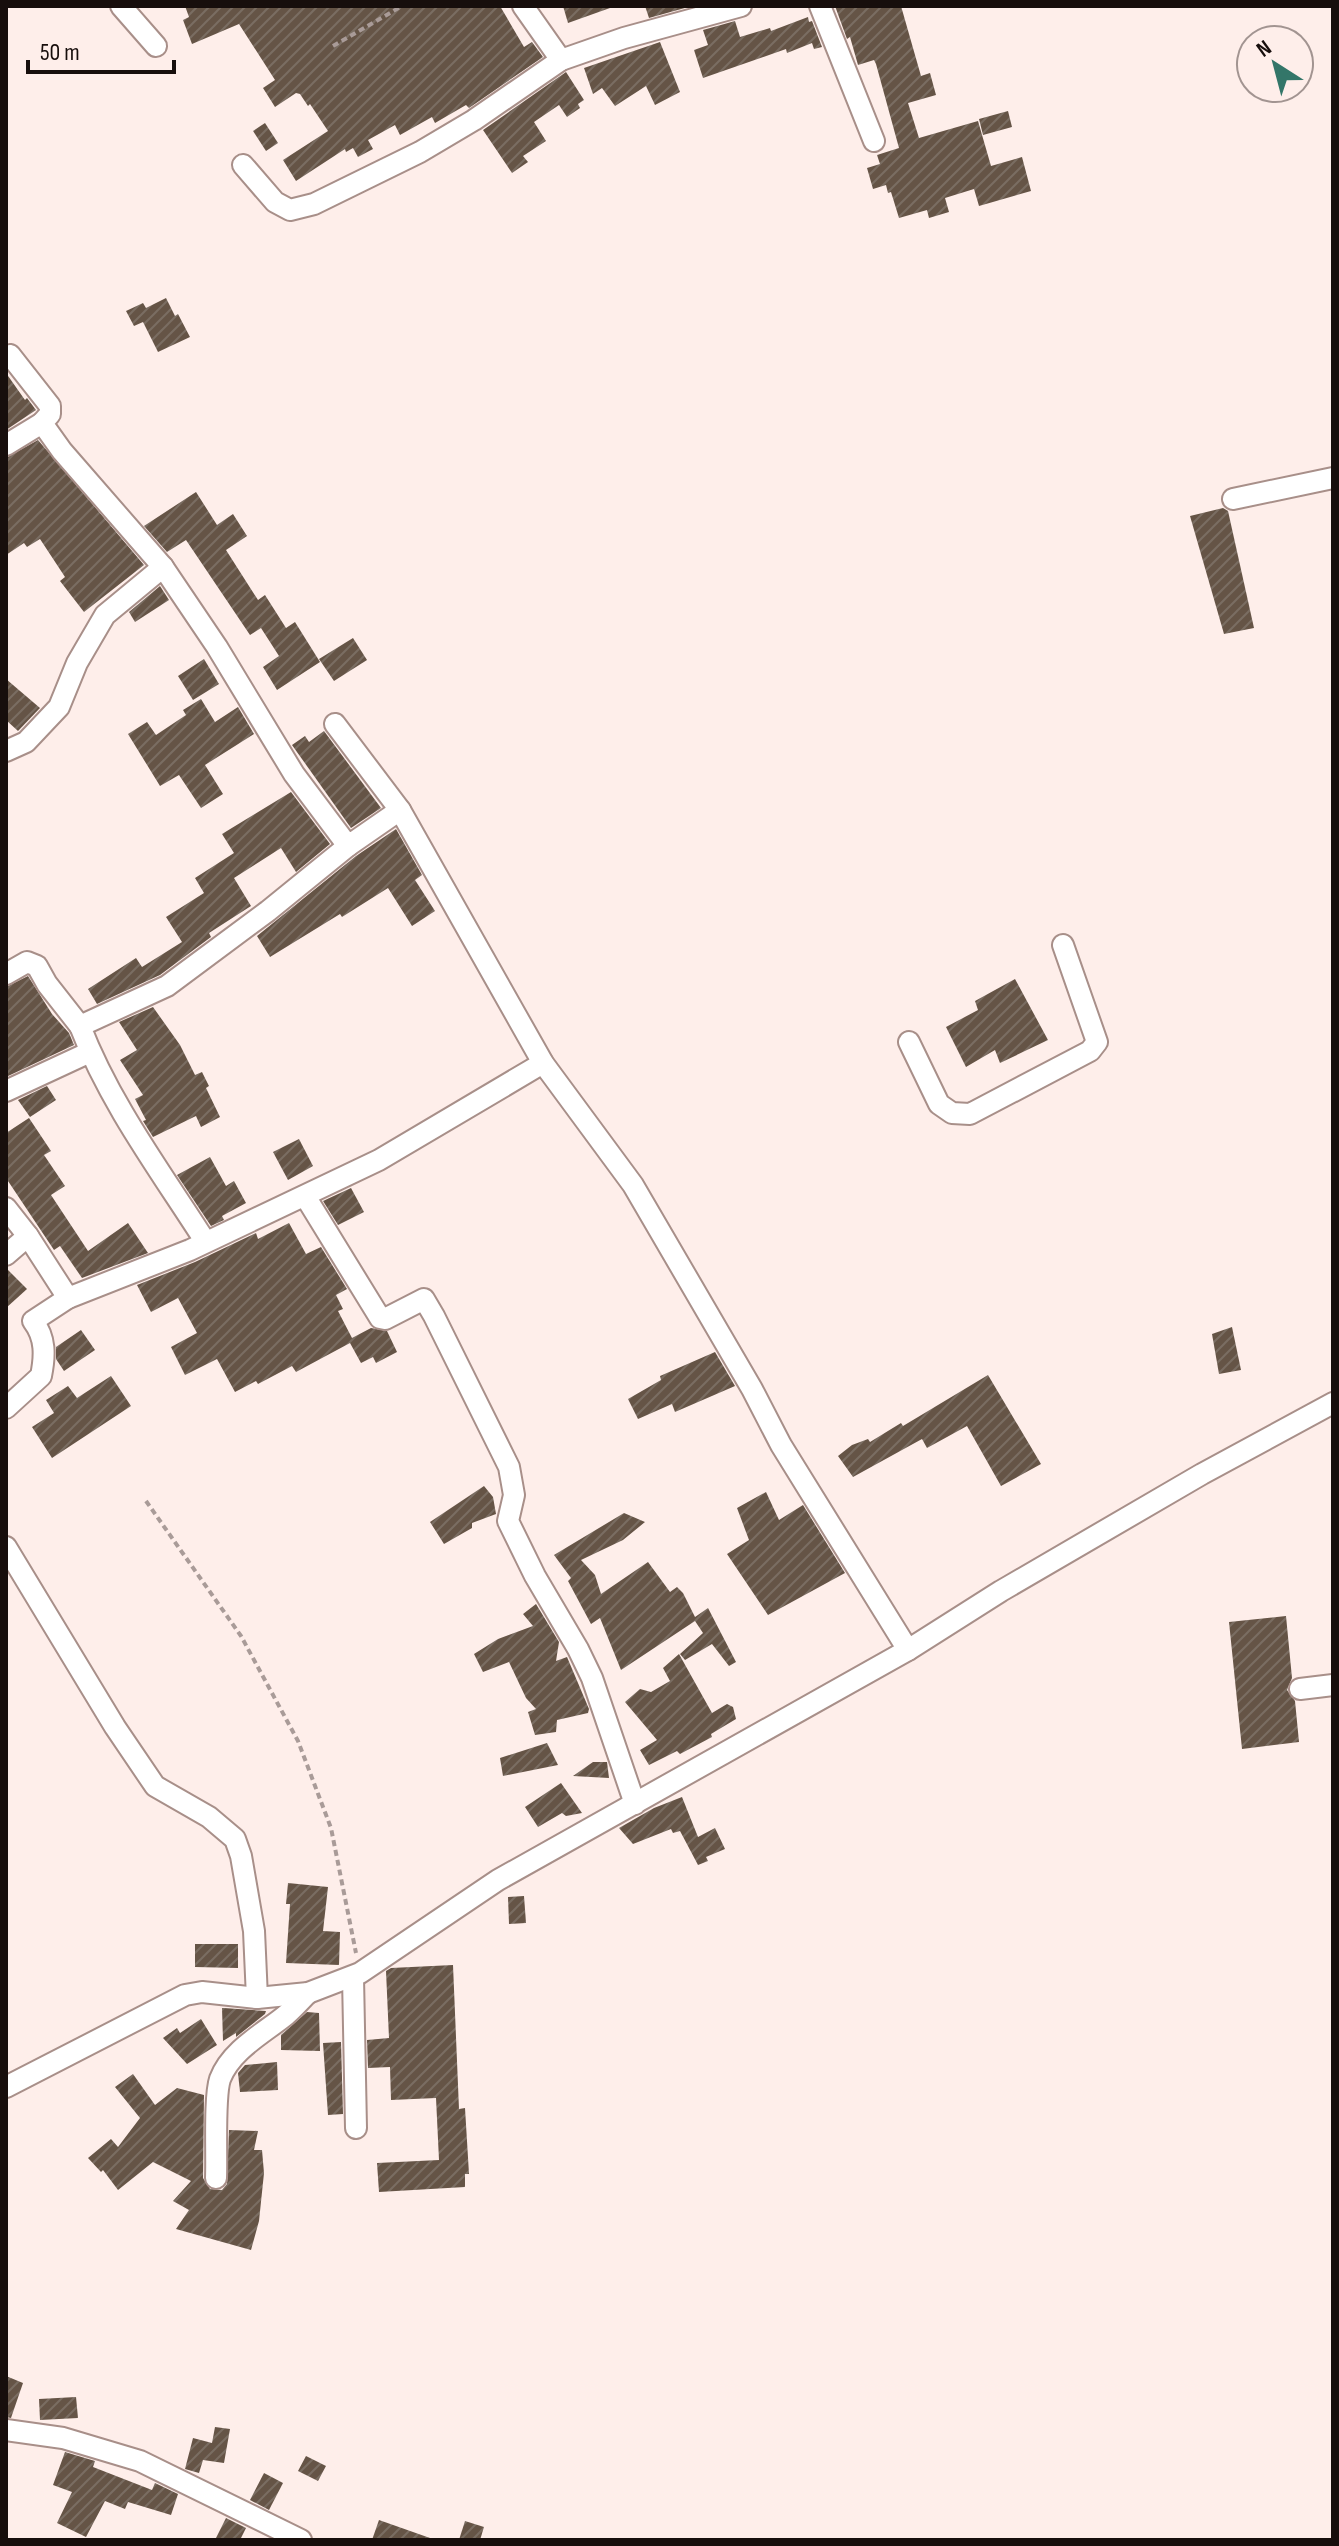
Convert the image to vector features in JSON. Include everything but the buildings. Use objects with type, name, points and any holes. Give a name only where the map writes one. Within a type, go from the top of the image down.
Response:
[{"type":"street","points":[[121,6],[156,46]]},
{"type":"street","points":[[523,6],[561,60]]},
{"type":"street","points":[[243,165],[275,202],[290,210],[314,204],[433,144],[474,120],[561,60],[624,38],[741,6]]},
{"type":"street","points":[[820,6],[874,141]]},
{"type":"street","points":[[6,445],[42,423],[50,414],[50,406],[10,355]]},
{"type":"street","points":[[42,423],[62,451],[163,567],[217,647],[294,774],[348,846]]},
{"type":"street","points":[[1233,499],[1333,478]]},
{"type":"street","points":[[6,751],[26,742],[59,707],[77,663],[105,615],[163,567]]},
{"type":"street","points":[[335,724],[400,810],[543,1063],[633,1185],[752,1389],[781,1445],[908,1650]]},
{"type":"street","points":[[80,1026],[167,986],[268,911],[348,846],[400,810]]},
{"type":"street","points":[[909,1042],[939,1104],[952,1113],[961,1114],[970,1114],[1090,1051],[1097,1042],[1063,945]]},
{"type":"street","points":[[6,974],[27,962],[37,966],[80,1026],[90,1052],[137,1135],[205,1241]]},
{"type":"street","points":[[6,1091],[90,1052]]},
{"type":"street","points":[[6,1408],[41,1376],[43,1342],[41,1332],[33,1321],[68,1298],[190,1250],[305,1196],[421,1137],[496,1088],[543,1063]]},
{"type":"street","points":[[305,1196],[380,1318],[385,1319],[424,1299],[434,1316],[509,1467],[514,1495],[508,1521],[592,1678],[635,1804]]},
{"type":"street","points":[[6,1208],[68,1298]]},
{"type":"street","points":[[6,1255],[28,1236]]},
{"type":"street","points":[[6,2087],[185,1995],[202,1992],[257,1998],[308,1993],[357,1975],[498,1880],[908,1650],[1108,1528],[1333,1403]]},
{"type":"street","points":[[6,1547],[115,1727],[155,1786],[209,1817],[235,1839],[241,1856],[254,1931],[257,1998]]},
{"type":"street","points":[[1300,1689],[1333,1685]]},
{"type":"street","points":[[356,2128],[357,1975]]},
{"type":"street","points":[[216,2178],[220,2079],[228,2065],[256,2036],[287,2014],[308,1993]]},
{"type":"street","points":[[6,2430],[63,2438],[140,2461],[301,2540]]},
{"type":"path","points":[[333,46],[402,6]]},
{"type":"path","points":[[146,1501],[241,1636],[298,1741],[331,1828],[357,1975]]}]
